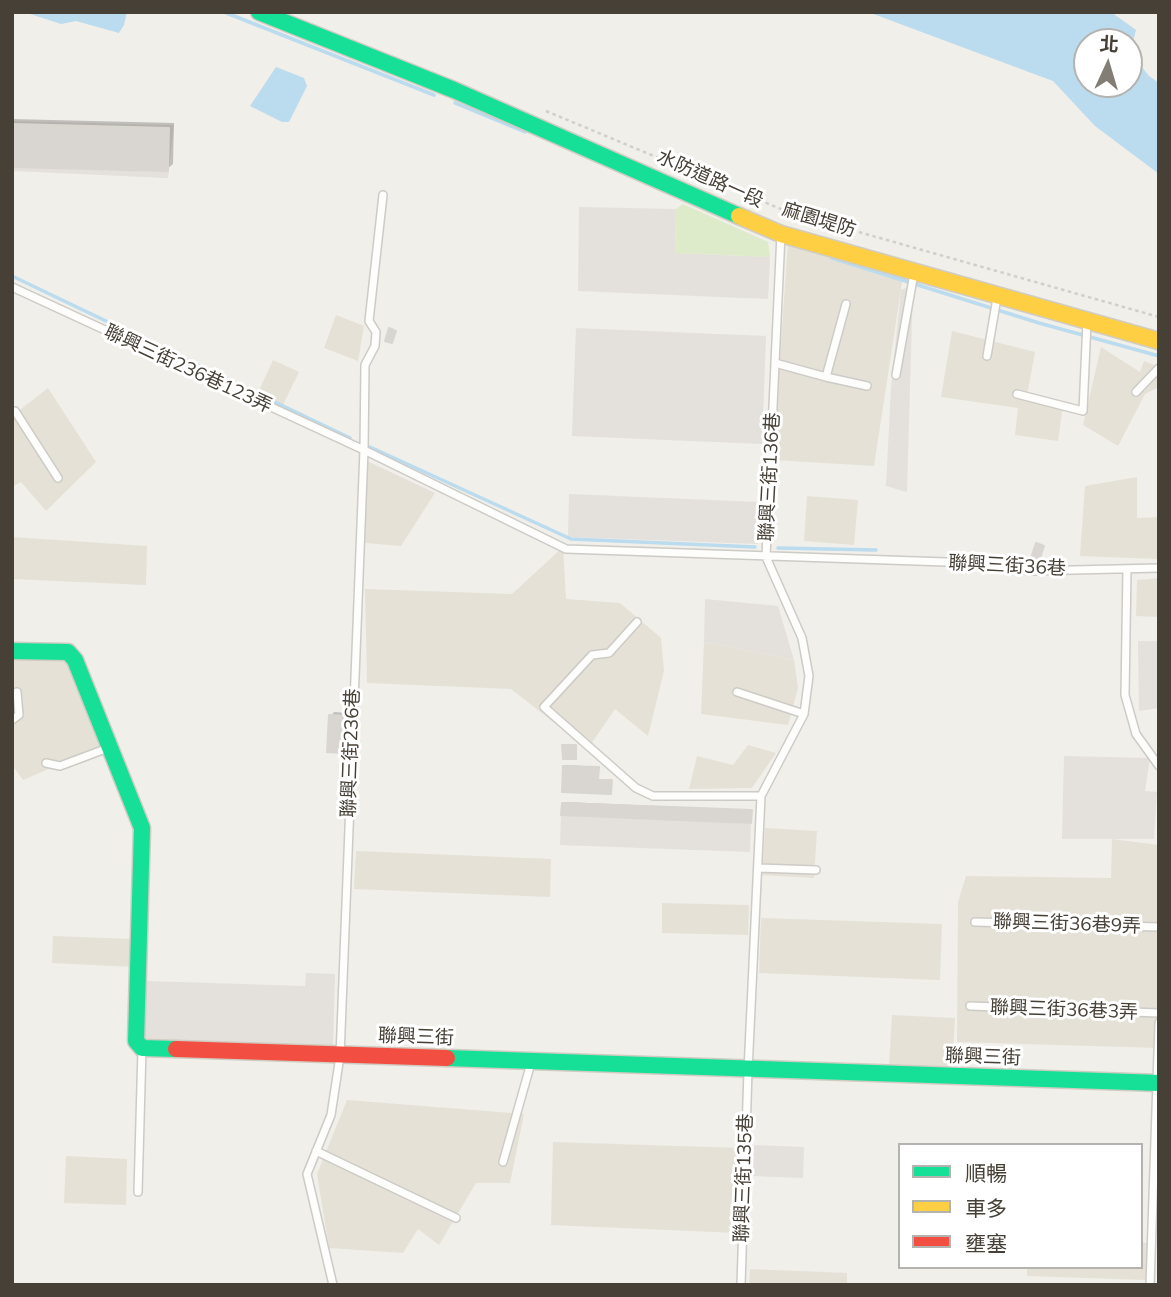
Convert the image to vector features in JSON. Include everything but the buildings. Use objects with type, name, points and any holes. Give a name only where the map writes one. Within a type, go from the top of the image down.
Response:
[{"type":"street","name":"水防道路一段","points":[[259,12],[454,90],[781,234],[997,300],[1087,325],[1159,341]]},
{"type":"street","points":[[12,651],[68,652],[75,660],[142,828],[136,1041],[142,1048]]},
{"type":"street","name":"聯興三街","points":[[142,1048],[748,1071],[1158,1083]]},
{"type":"lane","name":"聯興三街236巷","points":[[333,1285],[307,1174],[331,1115],[340,1056],[365,366],[375,346],[376,332],[369,321],[383,195]]},
{"type":"lane","name":"聯興三街136巷","points":[[748,1071],[761,796],[804,714],[809,676],[802,638],[766,557],[781,234]]},
{"type":"lane","points":[[896,376],[914,274]]},
{"type":"lane","name":"聯興三街236巷123弄","points":[[12,287],[364,450]]},
{"type":"lane","points":[[987,356],[997,300]]},
{"type":"lane","points":[[826,377],[846,304]]},
{"type":"lane","points":[[1017,394],[1083,411],[1087,325]]},
{"type":"lane","points":[[775,363],[867,386]]},
{"type":"lane","points":[[1136,392],[1159,368]]},
{"type":"lane","points":[[12,411],[15,411],[58,478]]},
{"type":"lane","points":[[364,450],[566,549],[766,557]]},
{"type":"lane","name":"聯興三街36巷","points":[[766,557],[975,563],[1031,571],[1159,568]]},
{"type":"lane","points":[[1127,569],[1125,695],[1136,734],[1159,766]]},
{"type":"lane","points":[[637,622],[609,653],[592,655],[544,707],[636,788],[653,796],[761,796]]},
{"type":"lane","points":[[12,720],[19,715],[17,692]]},
{"type":"lane","points":[[737,692],[804,714]]},
{"type":"lane","points":[[46,762],[60,766],[108,748]]},
{"type":"lane","points":[[759,868],[816,870]]},
{"type":"lane","name":"聯興三街36巷9弄","points":[[975,922],[1159,927]]},
{"type":"lane","name":"聯興三街36巷3弄","points":[[970,1006],[1159,1013]]},
{"type":"lane","points":[[1150,1285],[1159,1023]]},
{"type":"lane","points":[[138,1192],[142,1048]]},
{"type":"lane","points":[[503,1162],[531,1062]]},
{"type":"lane","name":"聯興三街135巷","points":[[741,1285],[748,1071]]},
{"type":"lane","points":[[316,1151],[456,1218]]},
{"type":"path","name":"麻園堤防","points":[[540,109],[788,212],[1159,317]]},
{"type":"shaded area","points":[[12,121],[174,125],[168,178],[12,171]]},
{"type":"shaded area","points":[[579,207],[676,209],[675,253],[770,257],[768,299],[578,291]]},
{"type":"shaded area","points":[[788,242],[903,276],[874,466],[773,460]]},
{"type":"shaded area","points":[[913,285],[907,492],[886,486],[891,388],[901,290]]},
{"type":"shaded area","points":[[336,315],[364,326],[358,361],[324,348]]},
{"type":"shaded area","points":[[576,328],[766,336],[762,444],[572,436]]},
{"type":"shaded area","points":[[952,331],[1035,352],[1027,395],[1063,405],[1058,441],[1015,435],[1018,408],[941,397]]},
{"type":"shaded area","points":[[1101,347],[1140,372],[1144,361],[1159,367],[1159,387],[1145,394],[1118,446],[1083,425]]},
{"type":"shaded area","points":[[273,360],[299,372],[282,407],[257,395]]},
{"type":"shaded area","points":[[48,388],[96,462],[46,511],[21,482],[12,487],[12,416]]},
{"type":"shaded area","points":[[367,461],[435,493],[401,546],[365,543]]},
{"type":"shaded area","points":[[1137,477],[1137,518],[1159,517],[1159,559],[1080,556],[1085,486]]},
{"type":"shaded area","points":[[569,494],[759,502],[758,544],[568,537]]},
{"type":"shaded area","points":[[807,496],[858,500],[854,545],[804,541]]},
{"type":"shaded area","points":[[12,537],[147,546],[146,585],[12,579]]},
{"type":"shaded area","points":[[563,547],[566,599],[620,603],[661,638],[664,671],[648,736],[615,709],[591,744],[568,725],[561,728],[511,689],[367,683],[365,589],[512,594]]},
{"type":"shaded area","points":[[1159,578],[1159,617],[1136,616],[1137,580]]},
{"type":"shaded area","points":[[705,599],[778,606],[794,660],[704,642]]},
{"type":"shaded area","points":[[1138,641],[1159,641],[1159,708],[1139,711]]},
{"type":"shaded area","points":[[704,642],[794,660],[798,688],[788,725],[701,714]]},
{"type":"shaded area","points":[[65,657],[100,747],[23,780],[12,765],[12,658]]},
{"type":"shaded area","points":[[748,745],[776,753],[752,788],[689,789],[697,756],[733,765]]},
{"type":"shaded area","points":[[1064,756],[1150,758],[1145,791],[1157,792],[1154,839],[1062,839]]},
{"type":"shaded area","points":[[561,815],[751,823],[750,852],[560,845]]},
{"type":"shaded area","points":[[765,828],[817,831],[814,878],[762,875]]},
{"type":"shaded area","points":[[1112,839],[1159,845],[1159,1048],[957,1042],[958,902],[966,876],[1111,878]]},
{"type":"shaded area","points":[[356,851],[551,859],[550,897],[354,889]]},
{"type":"shaded area","points":[[662,903],[749,905],[748,935],[662,933]]},
{"type":"shaded area","points":[[761,918],[942,924],[940,980],[759,973]]},
{"type":"shaded area","points":[[53,936],[132,939],[132,967],[52,963]]},
{"type":"shaded area","points":[[306,973],[335,974],[333,1049],[144,1043],[146,981],[305,986]]},
{"type":"shaded area","points":[[892,1015],[955,1018],[952,1070],[889,1066]]},
{"type":"shaded area","points":[[347,1100],[524,1114],[510,1183],[476,1183],[439,1245],[418,1229],[403,1253],[329,1248],[317,1174]]},
{"type":"shaded area","points":[[553,1142],[741,1148],[738,1233],[551,1225]]},
{"type":"shaded area","points":[[754,1145],[804,1147],[803,1178],[753,1176]]},
{"type":"shaded area","points":[[66,1156],[127,1159],[126,1205],[64,1203]]},
{"type":"shaded area","points":[[1143,1243],[1147,1243],[1146,1280],[1027,1276],[1027,1269],[1143,1269]]},
{"type":"shaded area","points":[[750,1269],[847,1273],[847,1285],[749,1285]]},
{"type":"green space","points":[[683,204],[768,242],[770,257],[675,253],[676,209]]},
{"type":"water","points":[[24,12],[127,12],[119,33],[76,21],[61,24]]},
{"type":"water","points":[[868,12],[1111,12],[1133,28],[1073,28],[1073,98],[1143,98],[1143,68],[1159,83],[1159,174],[1095,126],[1053,81]]},
{"type":"water","points":[[276,67],[304,78],[307,86],[289,122],[282,122],[250,106]]},
{"type":"waterway","points":[[224,12],[434,95]]},
{"type":"waterway","points":[[455,103],[525,132]]},
{"type":"waterway","points":[[832,258],[1039,323],[1159,356]]},
{"type":"waterway","points":[[12,276],[350,438]]},
{"type":"waterway","points":[[370,447],[571,539],[755,547]]},
{"type":"waterway","points":[[778,548],[876,550]]},
{"type":"traffic: fast","points":[[259,12],[454,90],[739,216]]},
{"type":"traffic: fast","points":[[12,651],[68,652],[75,660],[142,828],[136,1041],[142,1048],[176,1049]]},
{"type":"traffic: fast","points":[[447,1058],[1159,1083]]},
{"type":"traffic: slow","points":[[739,216],[781,234],[1159,341]]},
{"type":"traffic: jam","points":[[176,1049],[447,1058]]}]
